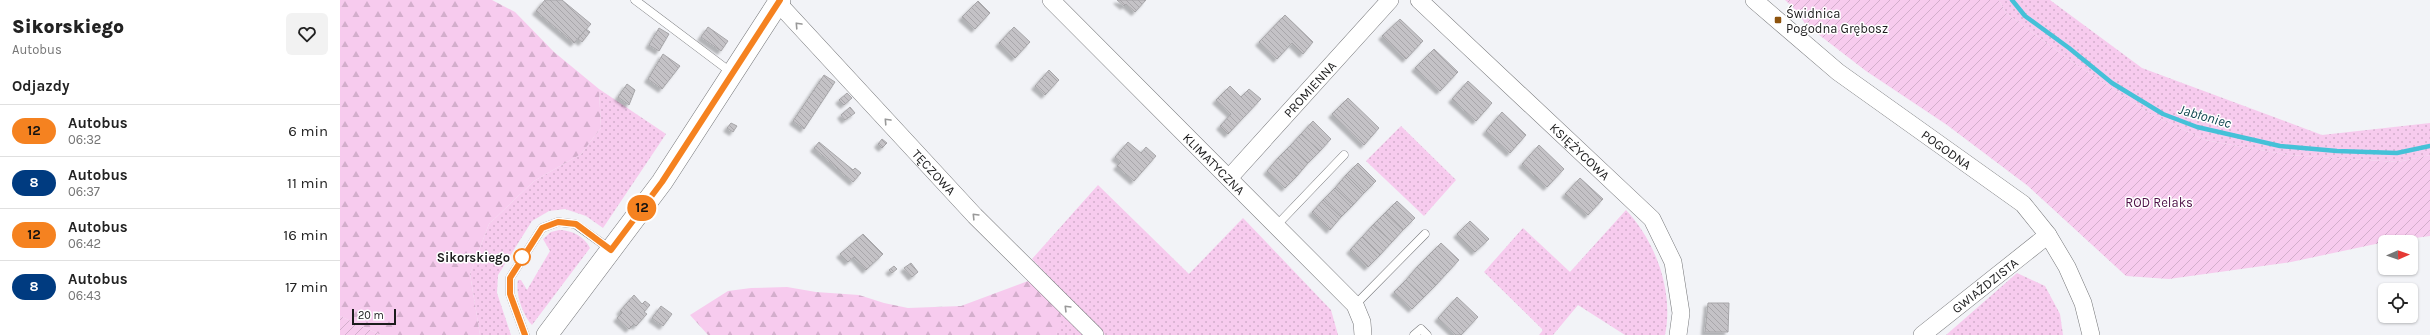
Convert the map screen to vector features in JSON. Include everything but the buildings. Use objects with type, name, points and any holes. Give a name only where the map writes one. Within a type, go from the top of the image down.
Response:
[{"type":"street","name":"KLIMATYCZNA","points":[[1051,0],[1354,305],[1362,322],[1363,335]]},
{"type":"street","name":"PROMIENNA","points":[[1229,178],[1390,0]]},
{"type":"street","name":"KSIĘŻYCOWA","points":[[1419,0],[1652,219],[1673,262],[1680,313],[1678,335]]},
{"type":"street","name":"POGODNA","points":[[1754,0],[1838,72],[2023,204],[2048,235],[2067,267],[2083,303],[2091,335]]},
{"type":"street","points":[[547,335],[662,182],[732,74],[781,5]]},
{"type":"street","name":"TĘCZOWA","points":[[781,5],[975,216],[1095,335]]},
{"type":"street","name":"GWIAŹDZISTA","points":[[1922,335],[2048,235]]},
{"type":"lane","points":[[635,0],[732,74]]},
{"type":"lane","points":[[1276,226],[1344,155]]},
{"type":"lane","points":[[525,335],[510,294],[510,278],[542,228],[558,222],[576,224],[611,250]]},
{"type":"lane","points":[[1354,305],[1425,234]]},
{"type":"lane","points":[[1414,335],[1421,329],[1427,335]]},
{"type":"green space","points":[[340,0],[492,0],[515,12],[554,52],[599,89],[601,128],[581,154],[534,181],[489,224],[470,274],[480,335],[381,335],[340,316]]},
{"type":"green space","name":"ROD Relaks","points":[[1785,0],[1999,0],[2006,13],[2071,61],[2150,114],[2205,140],[2288,155],[2398,162],[2430,155],[2430,236],[2418,238],[2418,235],[2378,235],[2378,243],[2291,262],[2169,279],[2126,276],[2028,186],[1947,125],[1866,71],[1805,24],[1799,13]]},
{"type":"green space","points":[[1999,0],[2050,0],[2142,68],[2322,135],[2430,123],[2430,155],[2398,162],[2288,155],[2205,140],[2150,114],[2071,61],[2006,13]]},
{"type":"green space","points":[[599,89],[666,134],[603,228],[586,216],[565,209],[549,211],[532,221],[498,275],[497,293],[511,335],[480,335],[470,274],[489,224],[534,181],[581,154],[601,128]]},
{"type":"green space","points":[[1401,126],[1456,180],[1424,216],[1366,161]]},
{"type":"green space","points":[[1098,185],[1189,274],[1243,218],[1331,310],[1338,335],[1105,335],[1032,259]]},
{"type":"green space","points":[[1626,210],[1646,237],[1660,268],[1665,285],[1667,302],[1665,335],[1625,335],[1578,305],[1553,335],[1539,335],[1543,330],[1484,272],[1523,228],[1570,272]]},
{"type":"green space","points":[[559,230],[577,234],[590,248],[532,325],[520,304],[517,285],[518,280],[521,280],[527,290],[550,251],[543,239],[551,232]]},
{"type":"green space","points":[[2017,273],[2045,286],[2060,314],[2063,335],[1946,335]]},
{"type":"green space","points":[[1028,281],[1048,296],[1060,312],[1061,317],[1056,335],[708,335],[690,315],[728,291],[751,288],[787,287],[816,292],[859,295],[884,303],[908,308],[961,306]]},
{"type":"green space","points":[[1057,307],[1085,335],[1056,335],[1061,317]]},
{"type":"green space","points":[[340,316],[381,335],[340,335]]},
{"type":"waterway","name":"Jabłoniec","points":[[2012,0],[2025,16],[2069,48],[2112,83],[2163,114],[2197,127],[2280,146],[2337,151],[2397,153],[2430,146]]},
{"type":"bus line","name":"12","points":[[525,335],[510,294],[510,278],[524,253],[542,228],[558,222],[576,224],[611,250],[662,182],[780,0]]},
{"type":"place","name":"Świdnica Pogodna Grębosz","points":[[1778,20]]},
{"type":"place","name":"Sikorskiego","points":[[522,257]]}]
